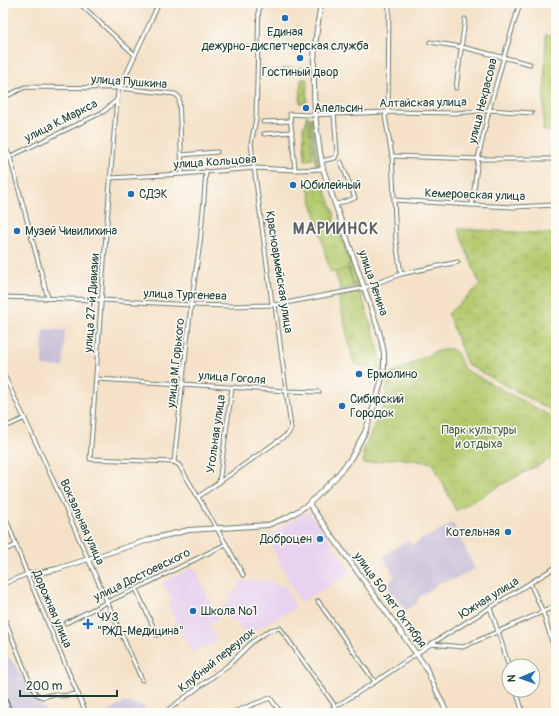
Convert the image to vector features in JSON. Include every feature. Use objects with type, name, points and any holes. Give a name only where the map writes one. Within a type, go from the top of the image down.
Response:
[{"type":"main road","name":"улица Ленина","points":[[27,574],[57,569],[155,538],[189,530],[268,525],[288,517],[309,504],[336,477],[351,458],[365,432],[382,378],[384,353],[381,339],[364,288],[322,169],[314,115],[314,63],[320,3]]},
{"type":"main road","name":"улица 50 лет Октября","points":[[309,504],[425,666],[447,713]]},
{"type":"street","points":[[79,3],[135,55]]},
{"type":"street","points":[[117,100],[118,92],[159,3]]},
{"type":"street","name":"Красноармейская улица","points":[[198,497],[288,434],[291,428],[275,305],[272,303],[252,144],[256,119],[259,3]]},
{"type":"street","points":[[389,3],[388,112],[385,116],[392,156],[396,241],[401,274]]},
{"type":"street","name":"улица Некрасова","points":[[472,205],[478,159],[489,110],[520,3]]},
{"type":"street","points":[[545,3],[556,6]]},
{"type":"street","points":[[456,88],[465,19]]},
{"type":"street","points":[[430,42],[462,47],[530,64]]},
{"type":"street","name":"улица Пушкина","points":[[3,98],[25,87],[120,88],[175,94],[179,97],[182,174]]},
{"type":"street","name":"улица К.Маркса","points":[[3,160],[103,112],[117,100]]},
{"type":"street","name":"улица 27-й Дивизии","points":[[117,100],[90,459],[174,462]]},
{"type":"street","name":"Алтайская улица","points":[[291,121],[290,114],[314,115],[388,112],[456,113],[489,110],[532,113]]},
{"type":"street","points":[[321,161],[335,158],[334,114]]},
{"type":"street","points":[[263,122],[291,121],[295,170]]},
{"type":"street","points":[[264,134],[292,132]]},
{"type":"street","points":[[3,143],[10,157],[48,298]]},
{"type":"street","points":[[181,154],[217,152]]},
{"type":"street","points":[[392,156],[478,159],[556,159]]},
{"type":"street","points":[[335,205],[355,198],[341,162]]},
{"type":"street","name":"улица Кольцова","points":[[110,178],[255,168],[295,170],[322,169]]},
{"type":"street","name":"улица М.Горького","points":[[174,462],[200,243],[206,171]]},
{"type":"street","name":"Кемеровская улица","points":[[394,200],[514,207],[556,205]]},
{"type":"street","name":"улица Тургенева","points":[[3,297],[192,305],[275,305],[364,288],[401,274],[458,262]]},
{"type":"street","name":"Вокзальная улица","points":[[3,372],[142,680]]},
{"type":"street","name":"улица Гоголя","points":[[96,379],[319,392]]},
{"type":"street","name":"Угольная улица","points":[[219,483],[232,388]]},
{"type":"street","points":[[3,428],[25,418]]},
{"type":"street","points":[[174,462],[179,465],[218,529],[243,575]]},
{"type":"street","name":"Дорожная улица","points":[[3,511],[27,574],[86,713]]},
{"type":"street","name":"улица Достоевского","points":[[66,623],[107,602],[136,590],[226,544]]},
{"type":"street","points":[[3,551],[16,545]]},
{"type":"street","name":"Южная улица","points":[[325,713],[375,682],[431,644],[556,567]]},
{"type":"street","points":[[3,584],[27,574]]},
{"type":"street","points":[[530,583],[542,612],[556,655]]},
{"type":"street","points":[[136,590],[157,635]]},
{"type":"street","points":[[318,601],[375,682]]},
{"type":"street","points":[[431,644],[463,647],[556,606]]},
{"type":"street","points":[[490,608],[506,658]]},
{"type":"street","points":[[3,615],[30,683],[36,694],[42,697],[55,694],[61,696],[78,694]]},
{"type":"street","name":"Клубный переулок","points":[[168,710],[230,664],[252,642],[270,630],[280,628],[335,706]]},
{"type":"street","points":[[231,713],[270,698],[281,713]]},
{"type":"street","points":[[518,698],[523,713]]},
{"type":"shaded area","points":[[43,329],[65,330],[63,367],[42,366]]},
{"type":"shaded area","points":[[308,512],[352,572],[300,603],[267,537],[304,513]]},
{"type":"shaded area","points":[[453,523],[475,569],[455,579],[441,582],[417,599],[418,602],[406,610],[387,585],[395,577],[383,555],[409,540],[411,545]]},
{"type":"shaded area","name":"Школа №1","points":[[194,567],[218,619],[209,624],[217,641],[191,653],[167,603],[172,601],[162,582]]},
{"type":"shaded area","points":[[240,581],[272,581],[277,586],[285,586],[296,608],[245,635],[238,623],[225,616],[222,608],[229,601],[229,596],[238,589]]},
{"type":"shaded area","points":[[3,648],[40,704],[49,713],[3,713]]},
{"type":"shaded area","points":[[125,702],[144,707],[147,713],[106,713]]},
{"type":"green space","points":[[546,34],[556,36],[556,131],[543,131]]},
{"type":"green space","points":[[308,67],[307,72],[282,71],[282,68]]},
{"type":"green space","points":[[302,79],[307,79],[307,103],[300,103]]},
{"type":"green space","points":[[306,116],[308,116],[313,159],[305,160],[303,126],[306,126]]},
{"type":"green space","points":[[313,117],[315,146],[319,166],[316,167],[310,118]]},
{"type":"green space","points":[[323,183],[335,216],[333,217],[350,264],[348,265],[354,286],[341,290],[334,270],[330,272],[308,187]]},
{"type":"green space","points":[[340,228],[361,287],[356,289],[348,265],[350,264],[340,237]]},
{"type":"green space","points":[[458,229],[556,234],[556,413],[467,364],[448,314],[480,285]]},
{"type":"green space","points":[[348,268],[354,286],[341,290],[335,272]]},
{"type":"green space","points":[[360,291],[379,351],[380,370],[356,365],[353,360],[338,295]]},
{"type":"green space","name":"Парк культуры и отдыха","points":[[452,349],[457,353],[464,369],[556,419],[556,456],[456,511],[433,463],[397,458],[364,464],[363,451],[382,409],[390,375],[434,352]]},
{"type":"railway","points":[[3,689],[13,713]]},
{"type":"place","name":"Единая дежурно-диспетчерская служба","points":[[285,18]]},
{"type":"place","name":"Гостиный двор","points":[[300,58]]},
{"type":"place","name":"Апельсин","points":[[306,108]]},
{"type":"place","name":"Юбилейный","points":[[293,185]]},
{"type":"place","name":"СДЭК","points":[[131,194]]},
{"type":"place","name":"Музей Чивилихина","points":[[17,231]]},
{"type":"place","name":"Ермолино","points":[[359,374]]},
{"type":"place","name":"Сибирский Городок","points":[[342,406]]},
{"type":"place","name":"Котельная","points":[[508,532]]},
{"type":"place","name":"Доброцен","points":[[320,539]]},
{"type":"place","name":"Школа №1","points":[[193,611]]},
{"type":"place","name":"ЧУЗ \"РЖД-Медицина\"","points":[[88,624]]},
{"type":"district","name":"МАРИИНСК","points":[[336,229]]}]
